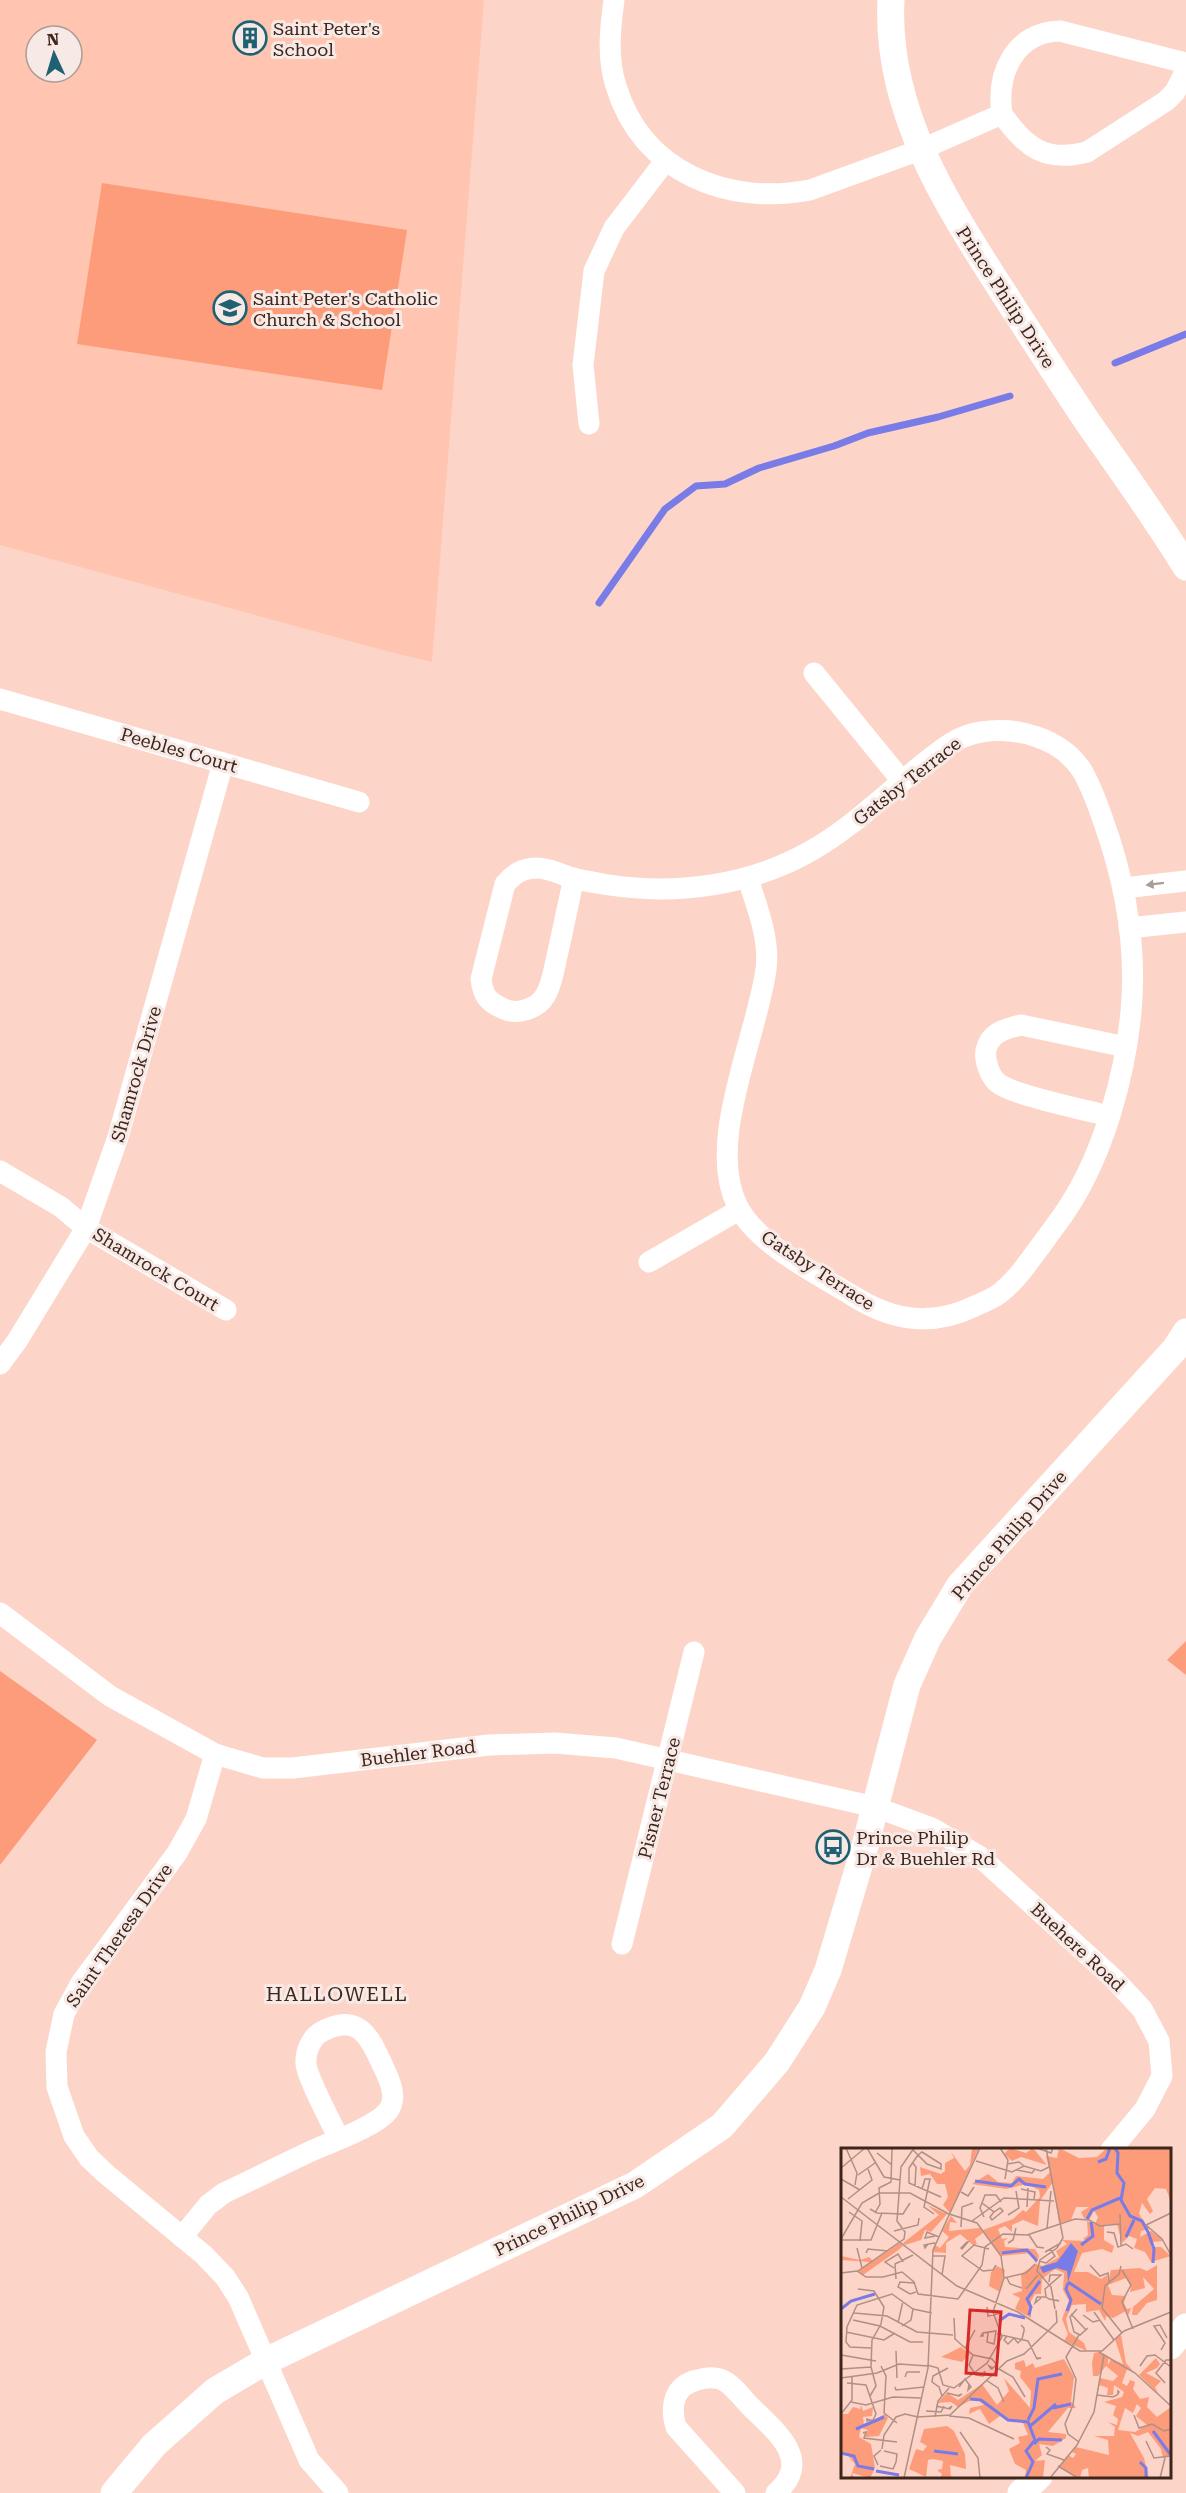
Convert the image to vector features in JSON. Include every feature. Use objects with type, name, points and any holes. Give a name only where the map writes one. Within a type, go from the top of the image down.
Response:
[{"type":"street","points":[[614,0],[609,31],[609,49],[616,87],[634,124],[666,160],[705,183],[728,190],[750,194],[781,194],[810,190],[920,150],[1002,114]]},
{"type":"street","name":"Prince Philip Drive","points":[[891,0],[892,34],[899,81],[920,150],[942,196],[1074,402],[1182,552]]},
{"type":"street","points":[[1186,63],[1060,31],[1046,31],[1033,37],[1011,59],[1000,88],[1002,114],[1017,135],[1029,145],[1055,155],[1073,156],[1101,144],[1157,108],[1175,92],[1186,70]]},
{"type":"street","points":[[589,424],[583,365],[585,331],[594,271],[614,228],[666,160]]},
{"type":"street","points":[[814,673],[902,781]]},
{"type":"street","name":"Peebles Court","points":[[0,699],[359,802]]},
{"type":"street","name":"Gatsby Terrace","points":[[574,878],[552,979],[545,997],[522,1012],[509,1011],[494,1005],[482,993],[481,979],[505,884],[515,873],[528,868],[543,868],[611,886],[656,889],[702,887],[748,879],[806,854],[834,837],[959,737],[996,730],[1019,732],[1050,743],[1064,751],[1083,772],[1106,827],[1124,888],[1129,928],[1132,1001],[1119,1085],[1095,1155],[1071,1204],[1020,1274],[998,1295],[956,1316],[929,1320],[901,1318],[870,1306],[776,1247],[753,1227],[739,1210],[731,1191],[725,1164],[727,1135],[767,965],[762,923],[748,879]]},
{"type":"street","name":"Shamrock Drive","points":[[0,1364],[17,1341],[86,1228],[118,1137],[223,763]]},
{"type":"street","points":[[1124,888],[1186,881]]},
{"type":"street","points":[[1129,928],[1186,922]]},
{"type":"street","points":[[1108,1116],[1019,1092],[997,1083],[987,1065],[986,1051],[992,1036],[1004,1029],[1021,1025],[1126,1047]]},
{"type":"street","name":"Shamrock Court","points":[[0,1171],[61,1207],[86,1228],[226,1310]]},
{"type":"street","points":[[649,1262],[739,1210]]},
{"type":"street","name":"Prince Philip Drive","points":[[114,2493],[154,2445],[215,2391],[266,2361],[635,2185],[722,2126],[777,2062],[812,2007],[831,1962],[907,1685],[927,1638],[960,1585],[1168,1357],[1186,1332]]},
{"type":"street","name":"Buehler Road","points":[[0,1613],[110,1696],[215,1754],[263,1767],[293,1768],[489,1745],[555,1743],[616,1748],[875,1807]]},
{"type":"street","name":"Pisner Terrace","points":[[622,1944],[694,1652]]},
{"type":"street","name":"Saint Theresa Drive","points":[[215,1754],[196,1819],[177,1853],[81,1983],[64,2014],[56,2052],[57,2087],[74,2136],[89,2158],[106,2175],[204,2255],[225,2277],[238,2297],[309,2460],[338,2493]]},
{"type":"street","name":"Buehere Road","points":[[875,1807],[932,1828],[979,1856],[1114,1979],[1142,2009],[1160,2041],[1162,2076],[1145,2109],[1113,2148]]},
{"type":"street","points":[[182,2237],[208,2205],[224,2193],[339,2139],[381,2117],[390,2109],[393,2097],[391,2085],[370,2037],[357,2028],[342,2025],[329,2028],[316,2036],[309,2047],[306,2064],[339,2139]]},
{"type":"street","points":[[1171,2345],[1186,2327]]},
{"type":"street","points":[[735,2493],[676,2427],[673,2418],[677,2391],[693,2381],[713,2378],[728,2384],[785,2441],[791,2454],[791,2470],[784,2486],[776,2493]]},
{"type":"street","points":[[1021,2493],[1037,2478]]},
{"type":"shaded area","name":"Saint Peter's Catholic Church & School","points":[[0,0],[484,0],[432,662],[0,545]]},
{"type":"shaded area","points":[[102,183],[407,230],[382,390],[77,344]]},
{"type":"shaded area","points":[[1186,1641],[1186,1675],[1167,1660]]},
{"type":"shaded area","points":[[0,1671],[97,1740],[0,1865]]},
{"type":"waterway","points":[[1115,363],[1186,334]]},
{"type":"waterway","points":[[599,603],[665,509],[696,486],[725,484],[759,468],[834,446],[868,433],[938,417],[1010,396]]},
{"type":"place","name":"Saint Peter's School","points":[[250,38]]},
{"type":"place","name":"Saint Peter's Catholic Church & School","points":[[230,308]]},
{"type":"place","name":"Prince Philip Dr & Buehler Rd","points":[[833,1847]]},
{"type":"district","name":"HALLOWELL","points":[[337,1994]]}]
